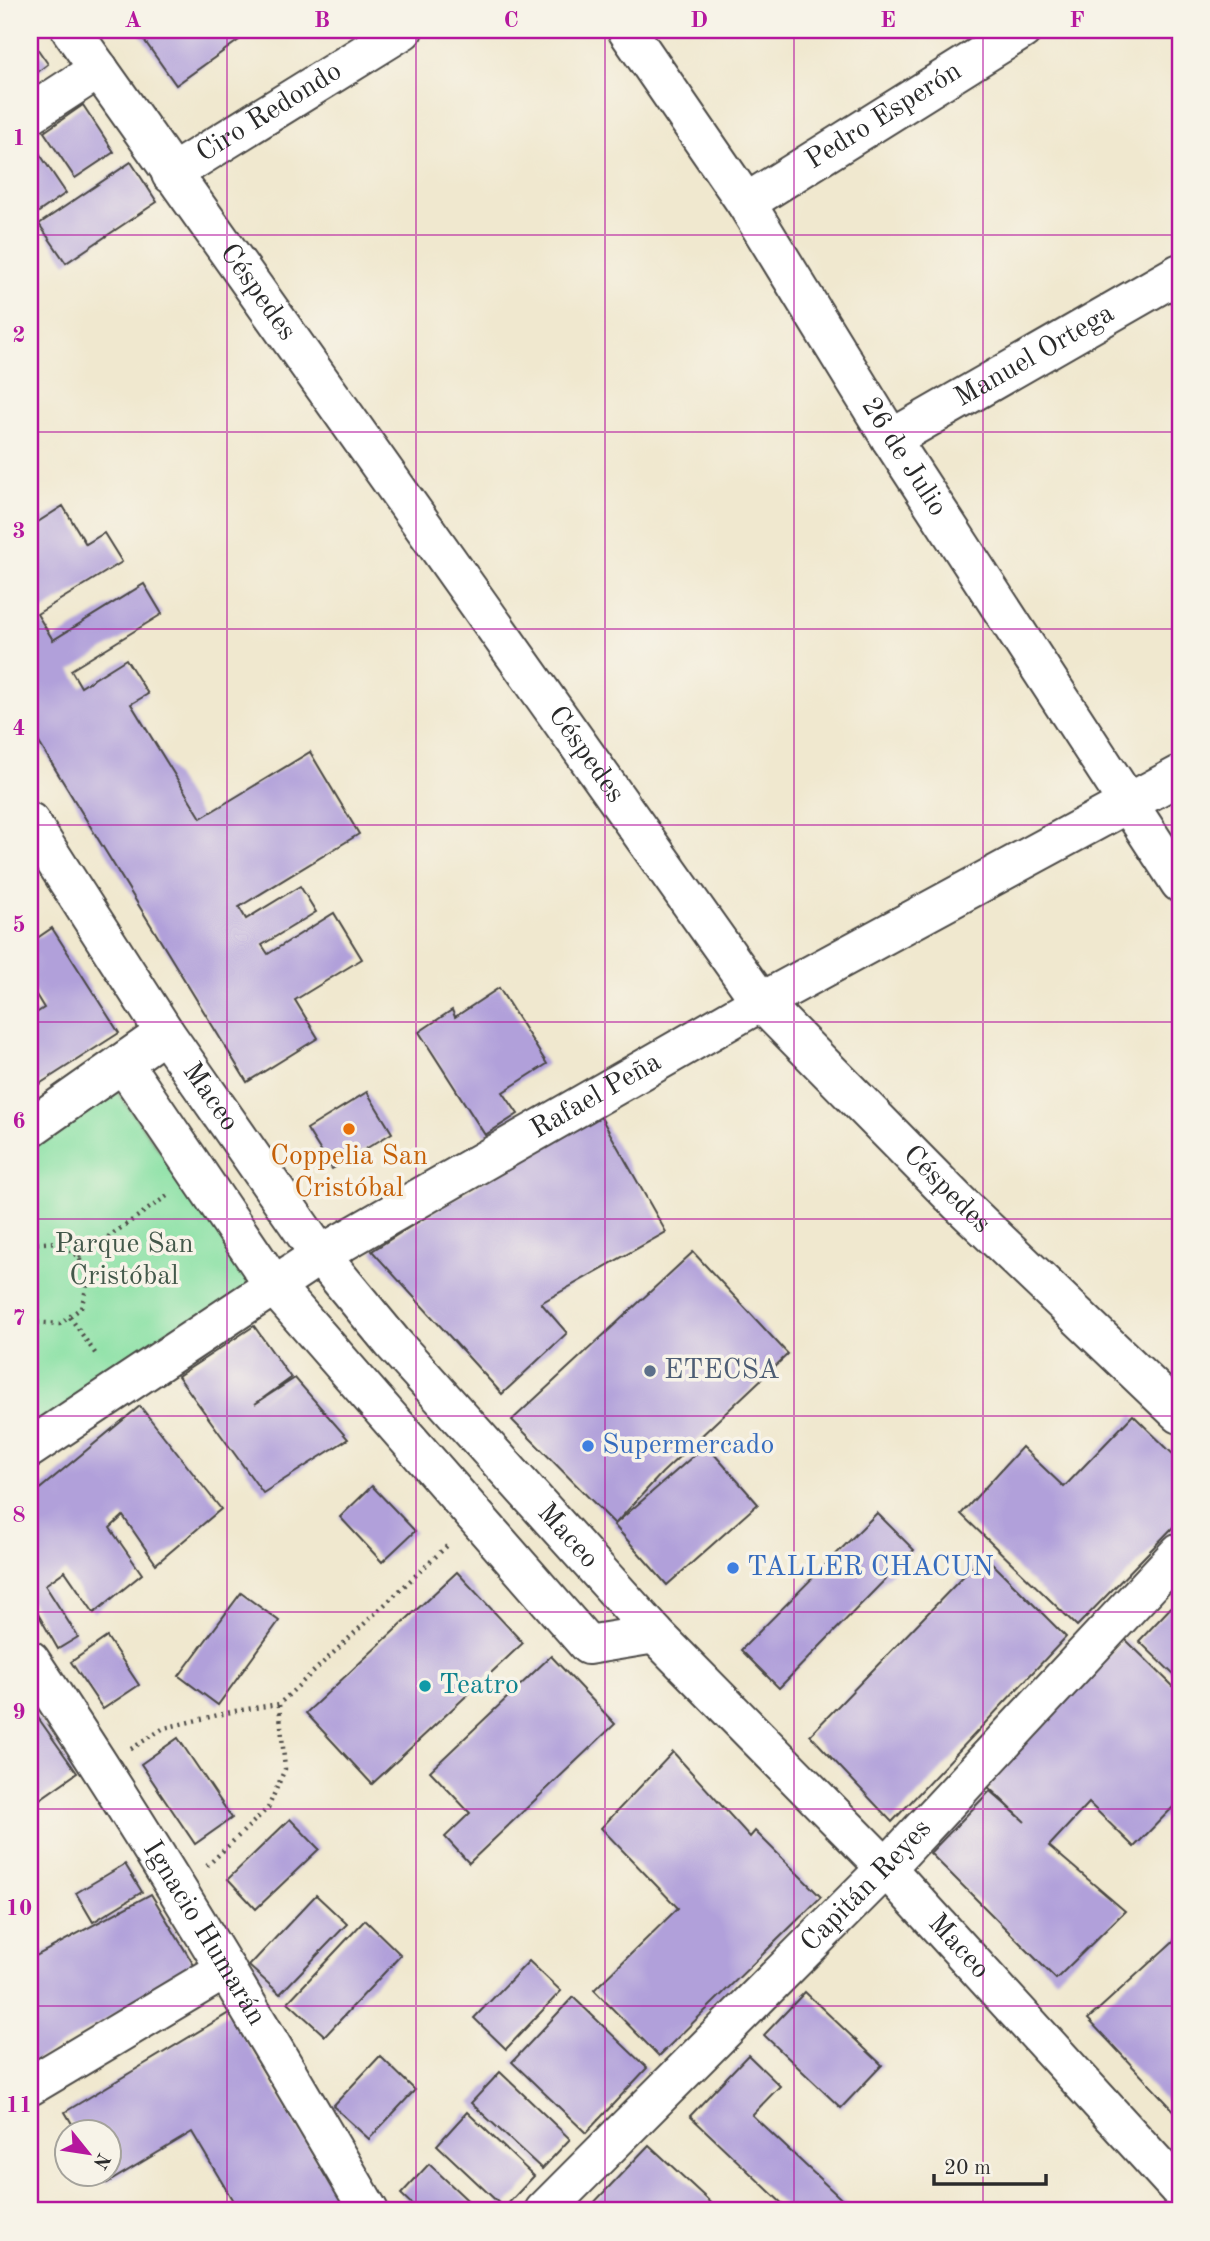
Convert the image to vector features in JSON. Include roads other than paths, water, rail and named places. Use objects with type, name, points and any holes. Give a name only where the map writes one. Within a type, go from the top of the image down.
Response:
[{"type":"street","name":"Céspedes","points":[[71,30],[761,1002],[958,1202],[1180,1414]]},
{"type":"street","name":"Ciro Redondo","points":[[171,174],[403,30]]},
{"type":"street","name":"26 de Julio","points":[[627,30],[746,203],[891,439],[1180,883]]},
{"type":"street","name":"Pedro Esperón","points":[[746,203],[1022,30]]},
{"type":"street","points":[[30,114],[99,69]]},
{"type":"street","points":[[123,105],[164,130],[191,137],[230,137]]},
{"type":"street","name":"Manuel Ortega","points":[[891,439],[1180,273]]},
{"type":"street","name":"Rafael Peña","points":[[30,1448],[320,1255],[761,1002],[1180,775]]},
{"type":"street","name":"Maceo","points":[[30,822],[165,1033],[320,1255],[392,1342],[655,1634],[886,1868],[1180,2190]]},
{"type":"street","points":[[30,1128],[165,1033]]},
{"type":"street","points":[[123,1063],[275,1287],[589,1645],[655,1634]]},
{"type":"street","name":"Capitán Reyes","points":[[544,2211],[886,1868],[1180,1552]]},
{"type":"street","name":"Ignacio Humarán","points":[[30,1660],[102,1768],[180,1894],[369,2211]]},
{"type":"street","points":[[30,2086],[226,1969]]},
{"type":"place","name":"Coppelia San Cristóbal","points":[[349,1129]]},
{"type":"place","name":"ETECSA","points":[[650,1371]]},
{"type":"place","name":"Supermercado","points":[[588,1446]]},
{"type":"place","name":"TALLER CHACUN","points":[[733,1568]]},
{"type":"place","name":"Teatro","points":[[425,1686]]},
{"type":"park label","name":"Parque San Cristóbal","points":[[124,1261]]}]
